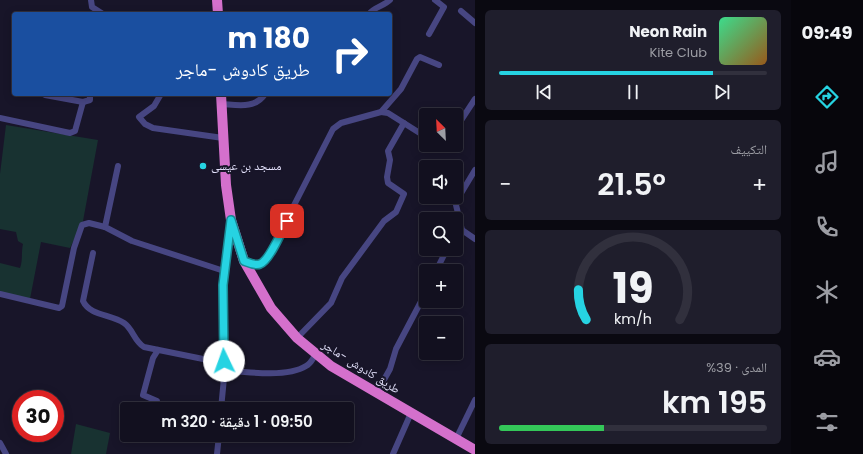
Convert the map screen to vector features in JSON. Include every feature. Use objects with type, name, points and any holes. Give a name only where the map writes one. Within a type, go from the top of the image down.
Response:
[{"type":"highway","points":[[217,0],[218,12]]},
{"type":"highway","name":"طريق كادوش -ماجر","points":[[222,99],[223,138],[231,220],[244,261],[271,308],[297,338],[316,354],[376,394],[475,450]]},
{"type":"street","points":[[92,0],[92,7],[100,12]]},
{"type":"street","points":[[370,12],[372,9],[383,6],[390,0]]},
{"type":"street","points":[[429,34],[444,7],[435,0]]},
{"type":"street","points":[[461,11],[475,23]]},
{"type":"street","points":[[382,112],[401,89],[417,59],[420,57],[439,66]]},
{"type":"street","points":[[50,96],[83,102],[90,100],[90,96]]},
{"type":"street","points":[[160,96],[154,106],[139,117],[145,124],[153,128],[223,138]]},
{"type":"street","points":[[222,99],[253,105],[259,102],[264,96]]},
{"type":"street","points":[[463,117],[475,99]]},
{"type":"street","points":[[0,118],[73,133],[77,128],[83,102]]},
{"type":"street","points":[[244,261],[259,264],[268,256],[333,129],[341,123],[382,112],[388,113],[419,133]]},
{"type":"street","points":[[297,338],[329,306],[342,278],[384,221],[396,212],[404,194],[388,183],[387,178],[390,160],[388,151],[404,123]]},
{"type":"street","points":[[105,227],[118,166]]},
{"type":"street","points":[[458,212],[456,205],[473,179],[475,170]]},
{"type":"street","points":[[222,402],[224,370],[222,324],[224,271],[231,220]]},
{"type":"street","points":[[0,294],[59,308],[62,306],[74,248],[82,225],[89,223],[105,227],[132,241],[224,271]]},
{"type":"street","points":[[463,231],[475,239]]},
{"type":"street","points":[[93,253],[82,301],[84,305],[98,313],[126,324],[138,344],[151,349],[213,361],[224,361]]},
{"type":"street","points":[[376,394],[390,369],[396,349],[419,305]]},
{"type":"street","points":[[157,402],[143,395],[154,358],[158,350]]},
{"type":"street","points":[[224,370],[293,371],[306,367],[316,354]]},
{"type":"street","points":[[456,439],[475,400]]},
{"type":"street","points":[[393,454],[411,413]]},
{"type":"street","points":[[217,454],[218,442]]},
{"type":"street","points":[[0,443],[6,454]]},
{"type":"green space","points":[[6,125],[98,140],[83,221],[70,248],[41,242],[30,299],[0,292],[0,263],[20,268],[23,244],[18,241],[16,232],[0,229],[0,174]]},
{"type":"green space","points":[[76,424],[110,433],[106,454],[71,454]]},
{"type":"place","name":"مسجد بن عيسى","points":[[203,166]]},
{"type":"route","points":[[224,361],[222,324],[223,285],[231,220],[244,261],[255,265],[262,263],[268,256],[287,221]]}]
